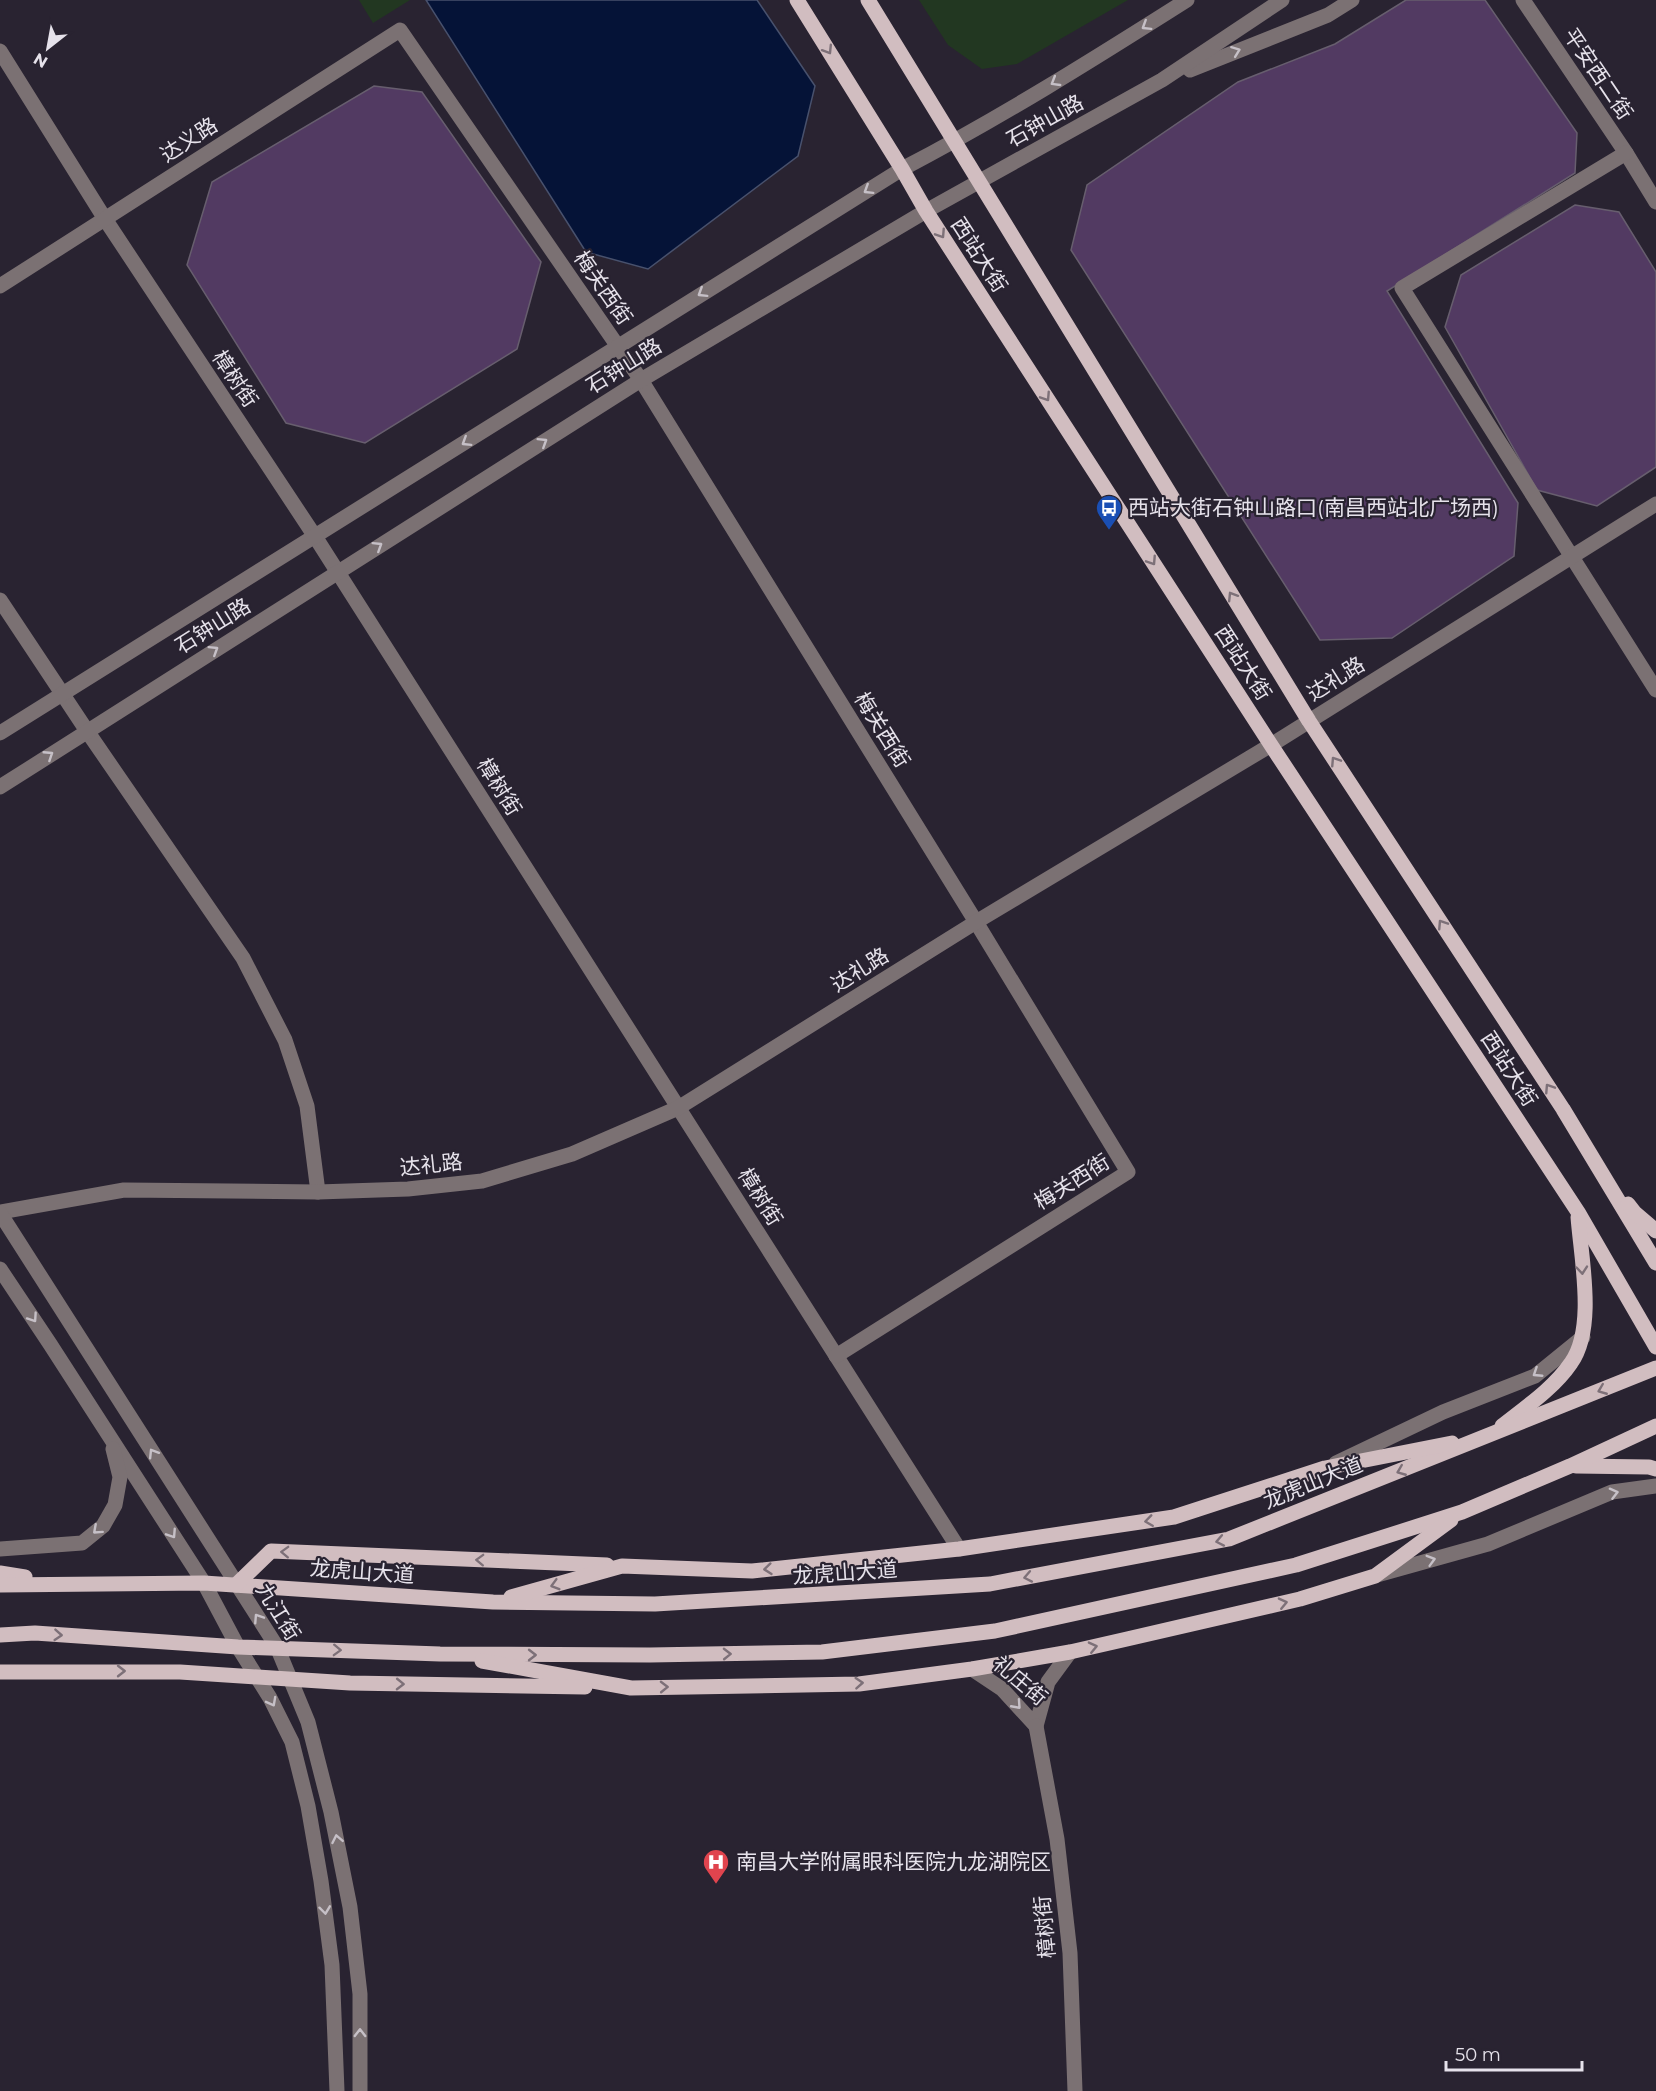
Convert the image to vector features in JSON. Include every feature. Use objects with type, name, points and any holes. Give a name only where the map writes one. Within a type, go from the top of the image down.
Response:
[{"type":"main road","name":"西站大街","points":[[797,0],[926,211],[1270,745],[1578,1212],[1656,1347]]},
{"type":"main road","name":"西站大街","points":[[868,0],[1309,721],[1563,1109],[1656,1263]]},
{"type":"main road","points":[[1563,1109],[1635,1213],[1656,1231]]},
{"type":"main road","points":[[236,1585],[271,1551],[752,1571],[959,1549],[1174,1517],[1325,1468],[1491,1436],[1550,1387],[1572,1362],[1583,1337],[1585,1299],[1578,1212]]},
{"type":"main road","name":"龙虎山大道","points":[[0,1585],[204,1583],[493,1602],[655,1604],[990,1584],[1229,1539],[1656,1368]]},
{"type":"main road","points":[[0,1635],[35,1633],[238,1647],[440,1654],[650,1655],[822,1652],[995,1631],[1296,1566],[1462,1512],[1656,1426]]},
{"type":"main road","points":[[1570,1466],[1656,1469]]},
{"type":"main road","points":[[0,1672],[180,1672],[350,1683],[631,1688],[859,1684],[972,1669],[1070,1652],[1300,1599],[1375,1576],[1462,1512]]},
{"type":"main road","points":[[493,1602],[622,1566]]},
{"type":"main road","points":[[0,1573],[64,1584]]},
{"type":"main road","points":[[0,1642],[35,1633]]},
{"type":"main road","points":[[440,1654],[631,1688]]},
{"type":"street","name":"石钟山路","points":[[0,734],[902,169],[955,141],[1105,52],[1187,0]]},
{"type":"street","name":"石钟山路","points":[[0,787],[641,380],[926,211],[1162,81],[1282,0]]},
{"type":"street","points":[[1162,81],[1328,15],[1352,0]]},
{"type":"street","name":"平安西二街","points":[[1523,0],[1626,153],[1656,202]]},
{"type":"street","name":"达义路","points":[[0,285],[400,30]]},
{"type":"street","name":"梅关西街","points":[[400,30],[641,380],[976,921],[1128,1172],[836,1356]]},
{"type":"street","name":"樟树街","points":[[0,51],[105,219],[316,538],[959,1549]]},
{"type":"street","points":[[1626,153],[1402,288],[1656,690]]},
{"type":"street","name":"达礼路","points":[[0,1213],[124,1190],[318,1192],[408,1190],[482,1180],[573,1154],[678,1108],[976,921],[1270,745],[1656,504]]},
{"type":"street","points":[[0,600],[243,958],[285,1040],[307,1106],[318,1192]]},
{"type":"street","name":"九江街","points":[[0,1213],[277,1647],[311,1733],[332,1812],[350,1907],[360,1994],[360,2091]]},
{"type":"street","points":[[0,1269],[204,1583],[292,1742],[308,1806],[332,1965],[337,2091]]},
{"type":"street","points":[[1325,1468],[1443,1412],[1535,1376],[1583,1337]]},
{"type":"street","points":[[0,1549],[82,1543],[103,1526],[115,1504],[120,1477],[110,1437]]},
{"type":"street","points":[[1375,1576],[1488,1544],[1612,1492],[1655,1487]]},
{"type":"street","name":"礼庄街","points":[[1036,1726],[1048,1682],[1070,1652]]},
{"type":"street","name":"礼庄街","points":[[972,1669],[1002,1689],[1036,1726]]},
{"type":"street","name":"樟树街","points":[[1036,1726],[1058,1839],[1070,1953],[1075,2091]]},
{"type":"green space","points":[[359,0],[410,0],[373,23]]},
{"type":"green space","points":[[919,0],[1128,0],[1017,64],[982,69],[948,45]]},
{"type":"water","points":[[426,0],[757,0],[815,86],[798,156],[648,269],[586,252]]},
{"type":"building","points":[[1406,0],[1485,0],[1577,133],[1575,173],[1387,291],[1518,503],[1514,556],[1392,638],[1320,640],[1071,250],[1087,185],[1238,82],[1335,44]]},
{"type":"building","points":[[374,86],[422,92],[541,262],[517,349],[365,443],[286,423],[187,265],[212,182]]},
{"type":"building","points":[[1575,205],[1619,212],[1656,272],[1656,467],[1597,506],[1537,490],[1445,327],[1461,275]]},
{"type":"place","name":"西站大街石钟山路口(南昌西站北广场西)","points":[[1109,531]]},
{"type":"place","name":"南昌大学附属眼科医院九龙湖院区","points":[[716,1885]]}]
